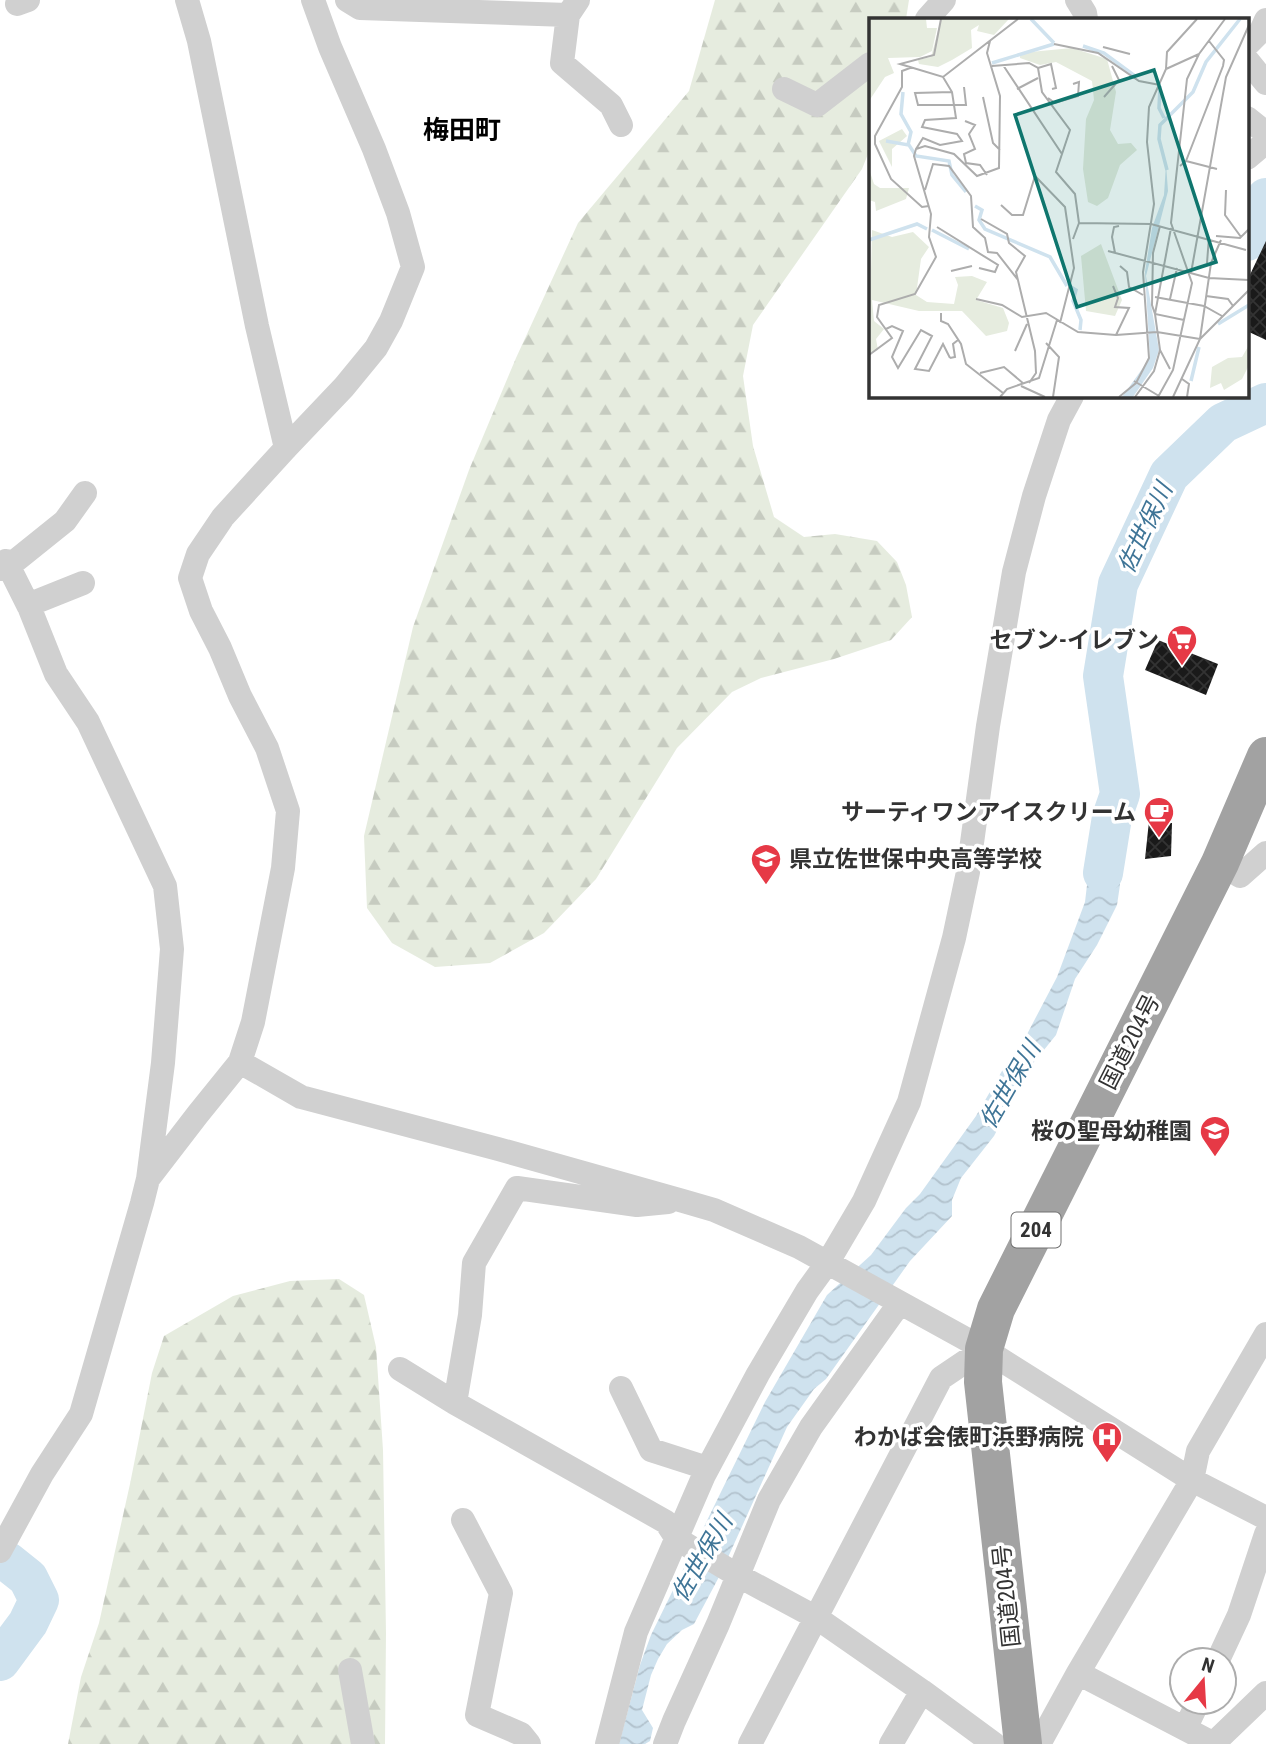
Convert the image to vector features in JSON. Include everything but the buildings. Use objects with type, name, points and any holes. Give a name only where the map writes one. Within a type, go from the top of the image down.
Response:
[{"type":"highway","name":"国道204号","points":[[1023,1744],[983,1382],[984,1349],[996,1309],[1220,863],[1266,756]]},
{"type":"street","points":[[187,0],[199,41],[257,327],[286,448]]},
{"type":"street","points":[[148,1179],[240,1062],[253,1023],[283,868],[288,811],[267,748],[201,611],[190,578],[198,554],[223,517],[344,387],[376,348],[391,321],[413,267],[398,213],[313,0]]},
{"type":"street","points":[[347,0],[360,8],[573,7],[562,63],[611,105],[621,125]]},
{"type":"street","points":[[928,18],[944,0]]},
{"type":"street","points":[[1077,0],[1086,18]]},
{"type":"street","points":[[1248,45],[1261,31],[1266,20]]},
{"type":"street","points":[[1248,61],[1266,83]]},
{"type":"street","points":[[784,89],[817,105],[869,65]]},
{"type":"street","points":[[1248,119],[1266,133]]},
{"type":"street","points":[[1248,157],[1266,142]]},
{"type":"street","points":[[607,1744],[636,1632],[707,1468],[758,1374],[864,1201],[909,1102],[954,938],[968,872],[988,726],[1014,572],[1034,496],[1059,420],[1071,397]]},
{"type":"street","points":[[0,1551],[42,1474],[81,1414],[148,1179],[163,1063],[172,949],[165,886],[88,722],[56,674],[28,605],[4,568],[65,521],[85,493]]},
{"type":"street","points":[[28,605],[83,583]]},
{"type":"street","points":[[1220,863],[1240,876],[1266,853]]},
{"type":"street","points":[[240,1062],[301,1097],[714,1210],[799,1247],[984,1349],[1192,1480],[1266,1518]]},
{"type":"street","points":[[455,1403],[470,1315],[474,1264],[517,1188],[637,1205],[683,1201]]},
{"type":"street","points":[[665,1744],[769,1500],[811,1427],[892,1299]]},
{"type":"street","points":[[1039,1744],[1192,1480],[1198,1451],[1266,1334]]},
{"type":"street","points":[[750,1744],[941,1378],[984,1349]]},
{"type":"street","points":[[401,1369],[455,1403],[666,1522],[677,1539],[817,1618],[994,1744]]},
{"type":"street","points":[[621,1388],[651,1451],[707,1468]]},
{"type":"street","points":[[463,1520],[501,1593],[477,1715],[521,1734],[528,1744]]},
{"type":"street","points":[[1225,1646],[1239,1615],[1266,1534]]},
{"type":"street","points":[[350,1670],[363,1744]]},
{"type":"street","points":[[1078,1673],[1213,1744],[1266,1693]]},
{"type":"street","points":[[891,1744],[922,1691]]},
{"type":"street","points":[[1185,1729],[1191,1716]]},
{"type":"green space","points":[[715,0],[909,0],[906,18],[869,18],[869,152],[862,169],[753,325],[743,376],[753,446],[774,517],[804,537],[835,534],[877,541],[897,562],[906,585],[912,617],[891,640],[834,659],[761,678],[732,692],[677,748],[596,879],[544,933],[490,963],[435,967],[392,943],[367,908],[364,836],[413,627],[469,470],[516,358],[578,223],[689,91]]},
{"type":"green space","points":[[339,1279],[364,1295],[376,1347],[383,1450],[385,1744],[68,1744],[81,1677],[99,1623],[152,1373],[164,1336],[233,1296],[290,1281]]},
{"type":"water","points":[[1111,810],[1120,885],[1117,905],[1097,945],[1075,979],[1056,1035],[1031,1066],[994,1136],[961,1178],[952,1200],[952,1216],[910,1261],[826,1379],[814,1389],[787,1427],[720,1575],[694,1624],[682,1630],[667,1644],[651,1675],[642,1710],[653,1728],[650,1741],[645,1744],[619,1744],[640,1665],[651,1635],[765,1402],[827,1295],[871,1255],[906,1208],[920,1194],[976,1116],[1002,1071],[1014,1059],[1057,977],[1085,902],[1089,868]]},
{"type":"waterway","points":[[1248,239],[1266,198]]},
{"type":"waterway","name":"佐世保川","points":[[1103,873],[1112,817],[1120,794],[1103,676],[1118,584],[1169,475],[1223,423],[1266,403]]},
{"type":"waterway","points":[[0,1661],[28,1623],[39,1600],[28,1578],[8,1562]]},
{"type":"place","name":"セブン-イレブン","points":[[1182,667]]},
{"type":"place","name":"サーティワンアイスクリーム","points":[[1159,839]]},
{"type":"place","name":"県立佐世保中央高等学校","points":[[766,886]]},
{"type":"place","name":"桜の聖母幼稚園","points":[[1215,1158]]},
{"type":"place","name":"わかば会俵町浜野病院","points":[[1107,1464]]},
{"type":"district","name":"梅田町","points":[[462,130]]}]
